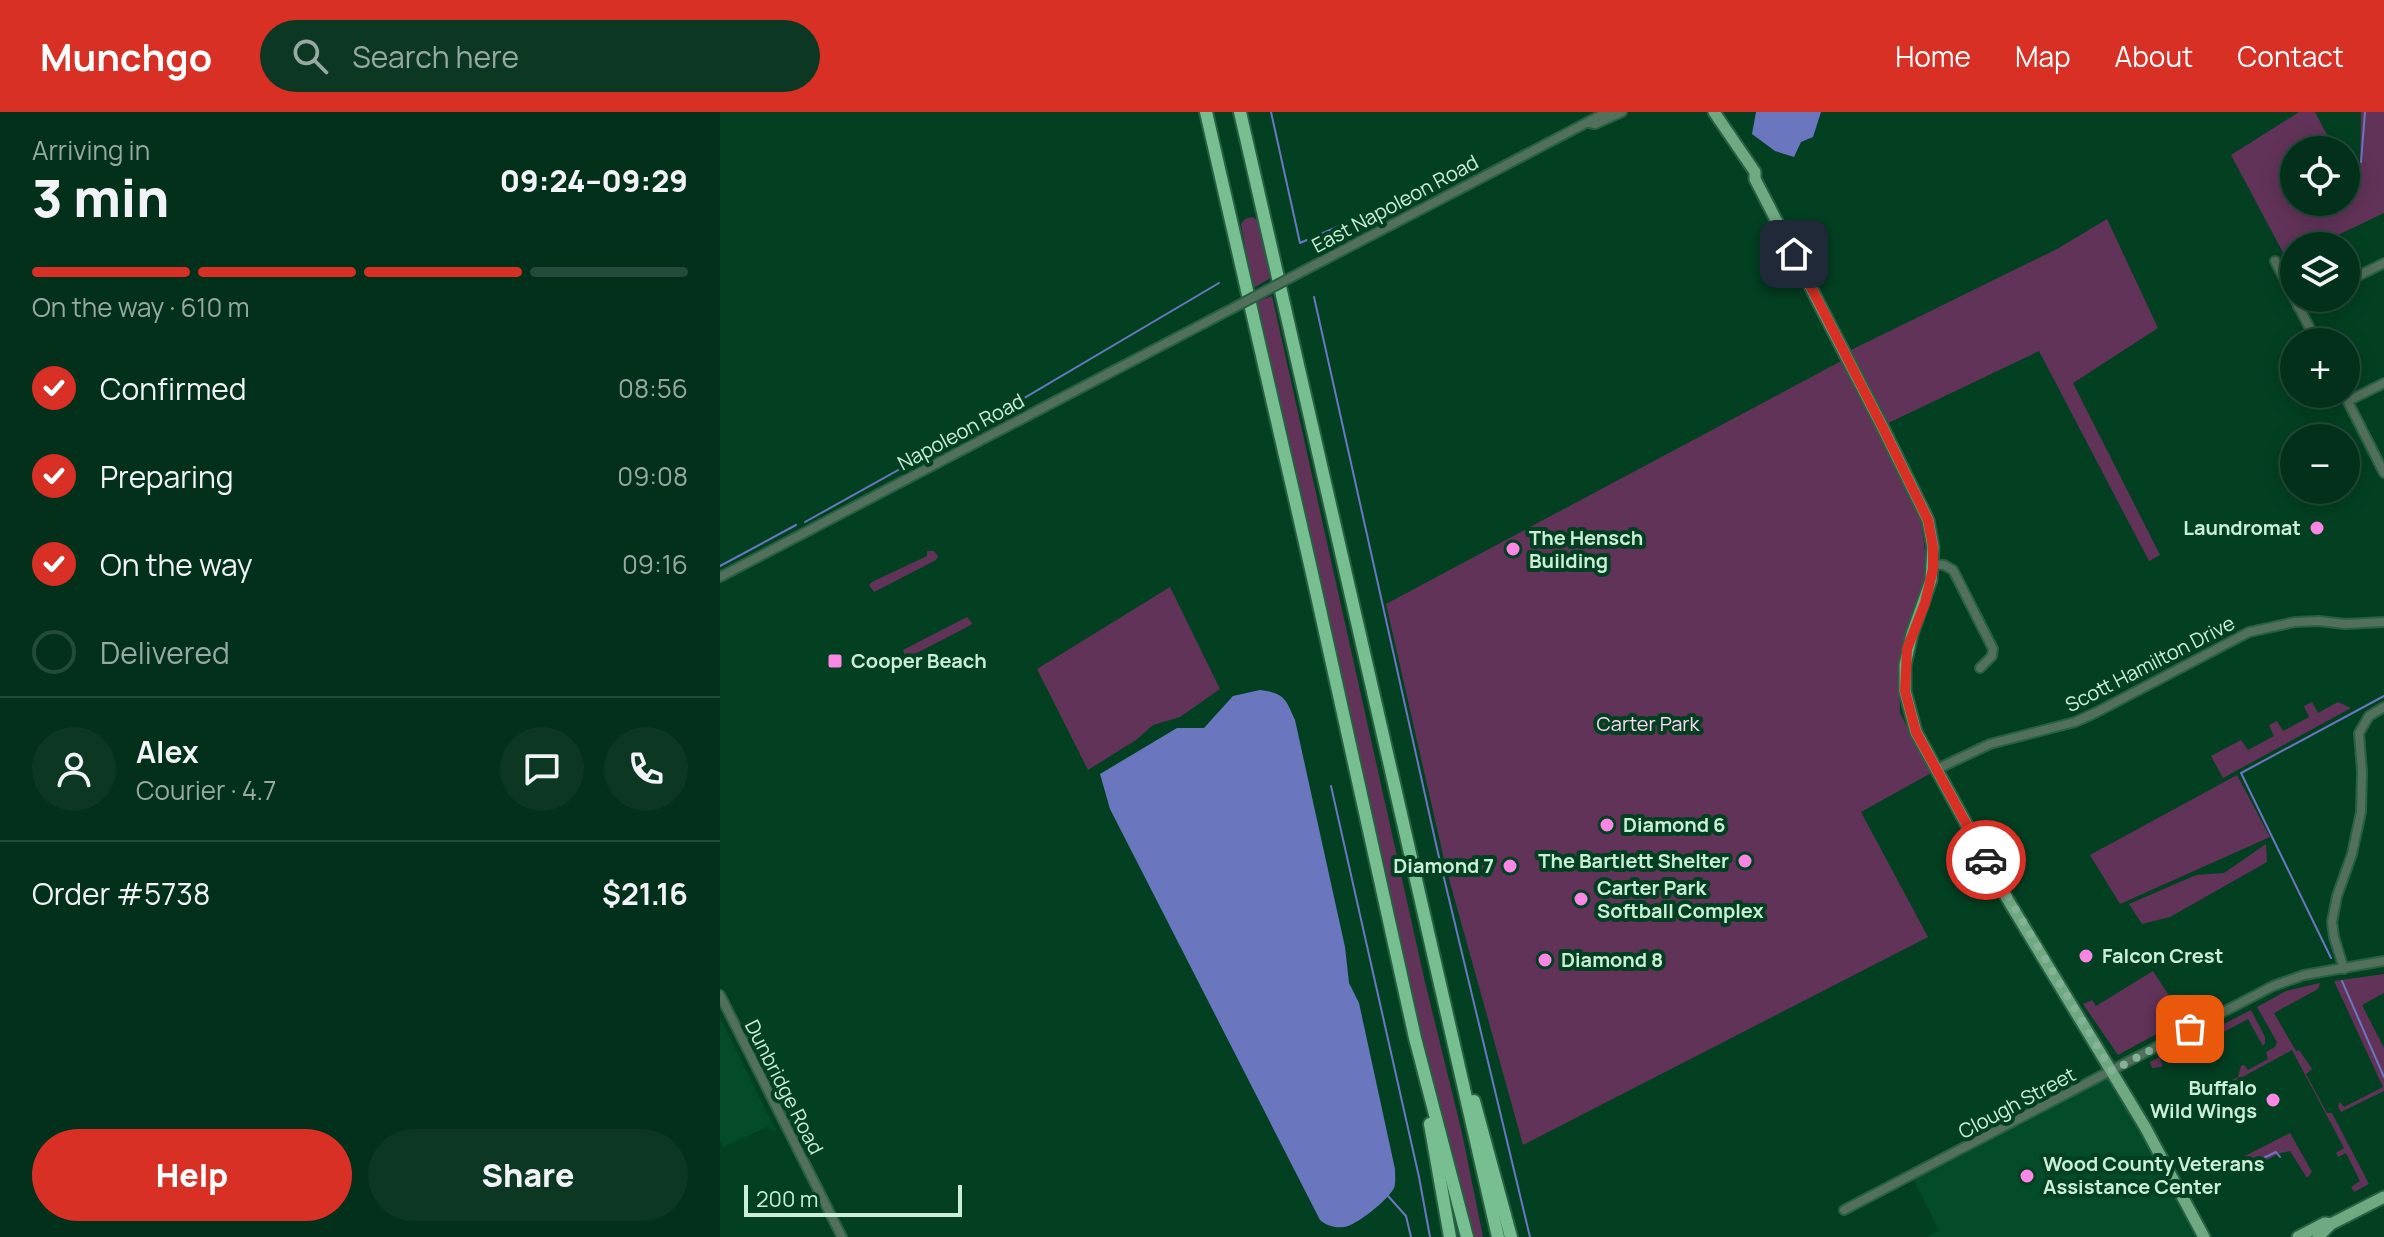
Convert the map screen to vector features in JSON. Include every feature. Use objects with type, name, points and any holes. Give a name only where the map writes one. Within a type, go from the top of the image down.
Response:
[{"type":"highway","points":[[1206,112],[1415,1038],[1467,1237]]},
{"type":"highway","points":[[1240,112],[1498,1237]]},
{"type":"highway","points":[[1451,1033],[1477,1109],[1511,1237]]},
{"type":"highway","points":[[1415,1038],[1450,1237]]},
{"type":"main road","points":[[1705,112],[1755,179],[1921,505],[1932,536],[1930,587],[1907,649],[1904,681],[1916,732],[2008,900],[2112,1071],[2204,1237]]},
{"type":"main road","points":[[1714,112],[1752,166],[1755,179]]},
{"type":"main road","points":[[2318,1237],[2331,1224],[2384,1197]]},
{"type":"main road","points":[[2193,1213],[2210,1237]]},
{"type":"main road","points":[[2298,1237],[2325,1223],[2331,1224]]},
{"type":"street","name":"East Napoleon Road","points":[[1218,316],[1607,112]]},
{"type":"street","name":"East Napoleon Road","points":[[1588,123],[1595,124],[1622,112]]},
{"type":"street","points":[[2275,261],[2280,271]]},
{"type":"street","points":[[2360,275],[2384,263]]},
{"type":"street","name":"Napoleon Road","points":[[720,577],[1218,316]]},
{"type":"street","points":[[2360,392],[2384,383]]},
{"type":"street","points":[[2351,408],[2384,473]]},
{"type":"street","points":[[1933,564],[1953,570],[1993,649],[1992,656],[1980,668]]},
{"type":"street","name":"Scott Hamilton Drive","points":[[1937,769],[1990,744],[2075,722],[2249,632],[2295,622],[2384,622]]},
{"type":"street","points":[[2344,969],[2332,922],[2361,812],[2359,733],[2369,716],[2384,707]]},
{"type":"street","name":"Clough Street","points":[[1844,1210],[2273,986],[2304,975],[2384,961]]},
{"type":"street","name":"Dunbridge Road","points":[[720,995],[842,1237]]},
{"type":"shaded area","points":[[720,1018],[777,1133],[767,1127],[723,1147],[720,1141]]},
{"type":"shaded area","points":[[2112,1071],[2201,1237],[1927,1237],[1939,1230],[1912,1176]]},
{"type":"green space","points":[[2299,112],[2315,112],[2328,136],[2280,136],[2280,216],[2360,216],[2361,112],[2384,112],[2384,213],[2344,232],[2280,232],[2280,247],[2231,155]]},
{"type":"green space","points":[[1253,217],[1259,222],[1274,276],[1253,288],[1241,224]]},
{"type":"green space","points":[[2107,219],[2158,328],[2073,383],[2160,555],[2149,561],[2039,351],[1882,426],[1845,353],[2057,249]]},
{"type":"green space","points":[[1272,296],[1483,1237],[1467,1237],[1440,1124],[1256,302]]},
{"type":"green space","name":"Carter Park","points":[[1843,360],[1920,513],[1928,574],[1905,643],[1899,672],[1900,713],[1931,773],[1861,812],[1928,937],[1523,1145],[1446,868],[1386,604]]},
{"type":"green space","points":[[927,551],[934,551],[938,556],[936,560],[874,592],[869,585],[927,556]]},
{"type":"green space","points":[[1170,587],[1220,689],[1180,717],[1153,725],[1136,740],[1088,770],[1037,669]]},
{"type":"green space","points":[[967,617],[971,625],[905,657],[903,650]]},
{"type":"green space","points":[[2312,702],[2318,713],[2338,702],[2351,708],[2223,778],[2211,756],[2241,740],[2248,750],[2274,736],[2269,725],[2277,721],[2283,731],[2309,717],[2304,706]]},
{"type":"green space","points":[[2237,775],[2270,837],[2120,904],[2090,855]]},
{"type":"green space","points":[[2266,844],[2267,862],[2170,917],[2142,924],[2129,904],[2196,875],[2224,873]]},
{"type":"green space","points":[[2153,971],[2184,1019],[2118,1055],[2083,1004],[2092,1000],[2096,1006]]},
{"type":"green space","points":[[2384,974],[2384,993],[2362,1005],[2384,1048],[2384,1091],[2341,1112],[2340,1102],[2344,1107],[2383,1087],[2334,981]]},
{"type":"green space","points":[[2320,983],[2318,989],[2274,1013],[2296,1051],[2299,1050],[2312,1069],[2306,1074],[2327,1113],[2332,1113],[2369,1184],[2354,1192],[2351,1187],[2360,1181],[2346,1153],[2338,1157],[2336,1153],[2344,1148],[2292,1050],[2233,1082],[2232,1080],[2238,1077],[2241,1066],[2248,1070],[2268,1059],[2266,1052],[2277,1042],[2257,1007],[2286,991]]},
{"type":"green space","points":[[2251,1010],[2265,1037],[2263,1046],[2248,1019],[2175,1058],[2172,1053],[2160,1059],[2163,1065],[2152,1068],[2150,1062]]},
{"type":"green space","points":[[2290,1133],[2312,1172],[2307,1178],[2290,1151],[2249,1169],[2242,1167],[2237,1160]]},
{"type":"water","points":[[1756,112],[1821,112],[1813,137],[1801,142],[1794,157],[1775,151],[1752,134]]},
{"type":"water","points":[[1260,690],[1283,698],[1295,720],[1345,947],[1349,983],[1359,1003],[1395,1169],[1395,1186],[1391,1193],[1364,1217],[1344,1227],[1331,1226],[1320,1220],[1110,809],[1100,774],[1177,728],[1204,728],[1233,696]]},
{"type":"waterway","points":[[1271,112],[1300,243],[1346,223]]},
{"type":"waterway","points":[[2361,162],[2365,112]]},
{"type":"waterway","points":[[965,433],[1219,283]]},
{"type":"waterway","points":[[1314,297],[1438,853],[1530,1237]]},
{"type":"waterway","points":[[805,522],[952,440]]},
{"type":"waterway","points":[[720,566],[796,525]]},
{"type":"waterway","points":[[2331,958],[2241,773],[2384,696]]},
{"type":"waterway","points":[[1331,786],[1430,1237]]},
{"type":"waterway","points":[[2342,981],[2384,1077]]},
{"type":"waterway","points":[[2253,1163],[2276,1152],[2280,1157]]},
{"type":"waterway","points":[[1388,1196],[1406,1216],[1411,1237]]},
{"type":"way so far","points":[[1986,860],[2112,1071],[2190,1029]]},
{"type":"place","name":"Laundromat","points":[[2317,528]]},
{"type":"place","name":"The Hensch Building","points":[[1513,549]]},
{"type":"place","name":"Cooper Beach","points":[[835,661]]},
{"type":"place","name":"Diamond 6","points":[[1607,825]]},
{"type":"place","name":"The Bartlett Shelter","points":[[1745,861]]},
{"type":"place","name":"Diamond 7","points":[[1510,866]]},
{"type":"place","name":"Carter Park Softball Complex","points":[[1581,899]]},
{"type":"place","name":"Falcon Crest","points":[[2086,956]]},
{"type":"place","name":"Diamond 8","points":[[1545,960]]},
{"type":"place","name":"Buffalo Wild Wings","points":[[2273,1100]]},
{"type":"place","name":"Wood County Veterans Assistance Center","points":[[2027,1176]]},
{"type":"route","points":[[1794,254],[1928,520],[1933,569],[1925,603],[1907,649],[1905,691],[1916,732],[1986,860]]}]
